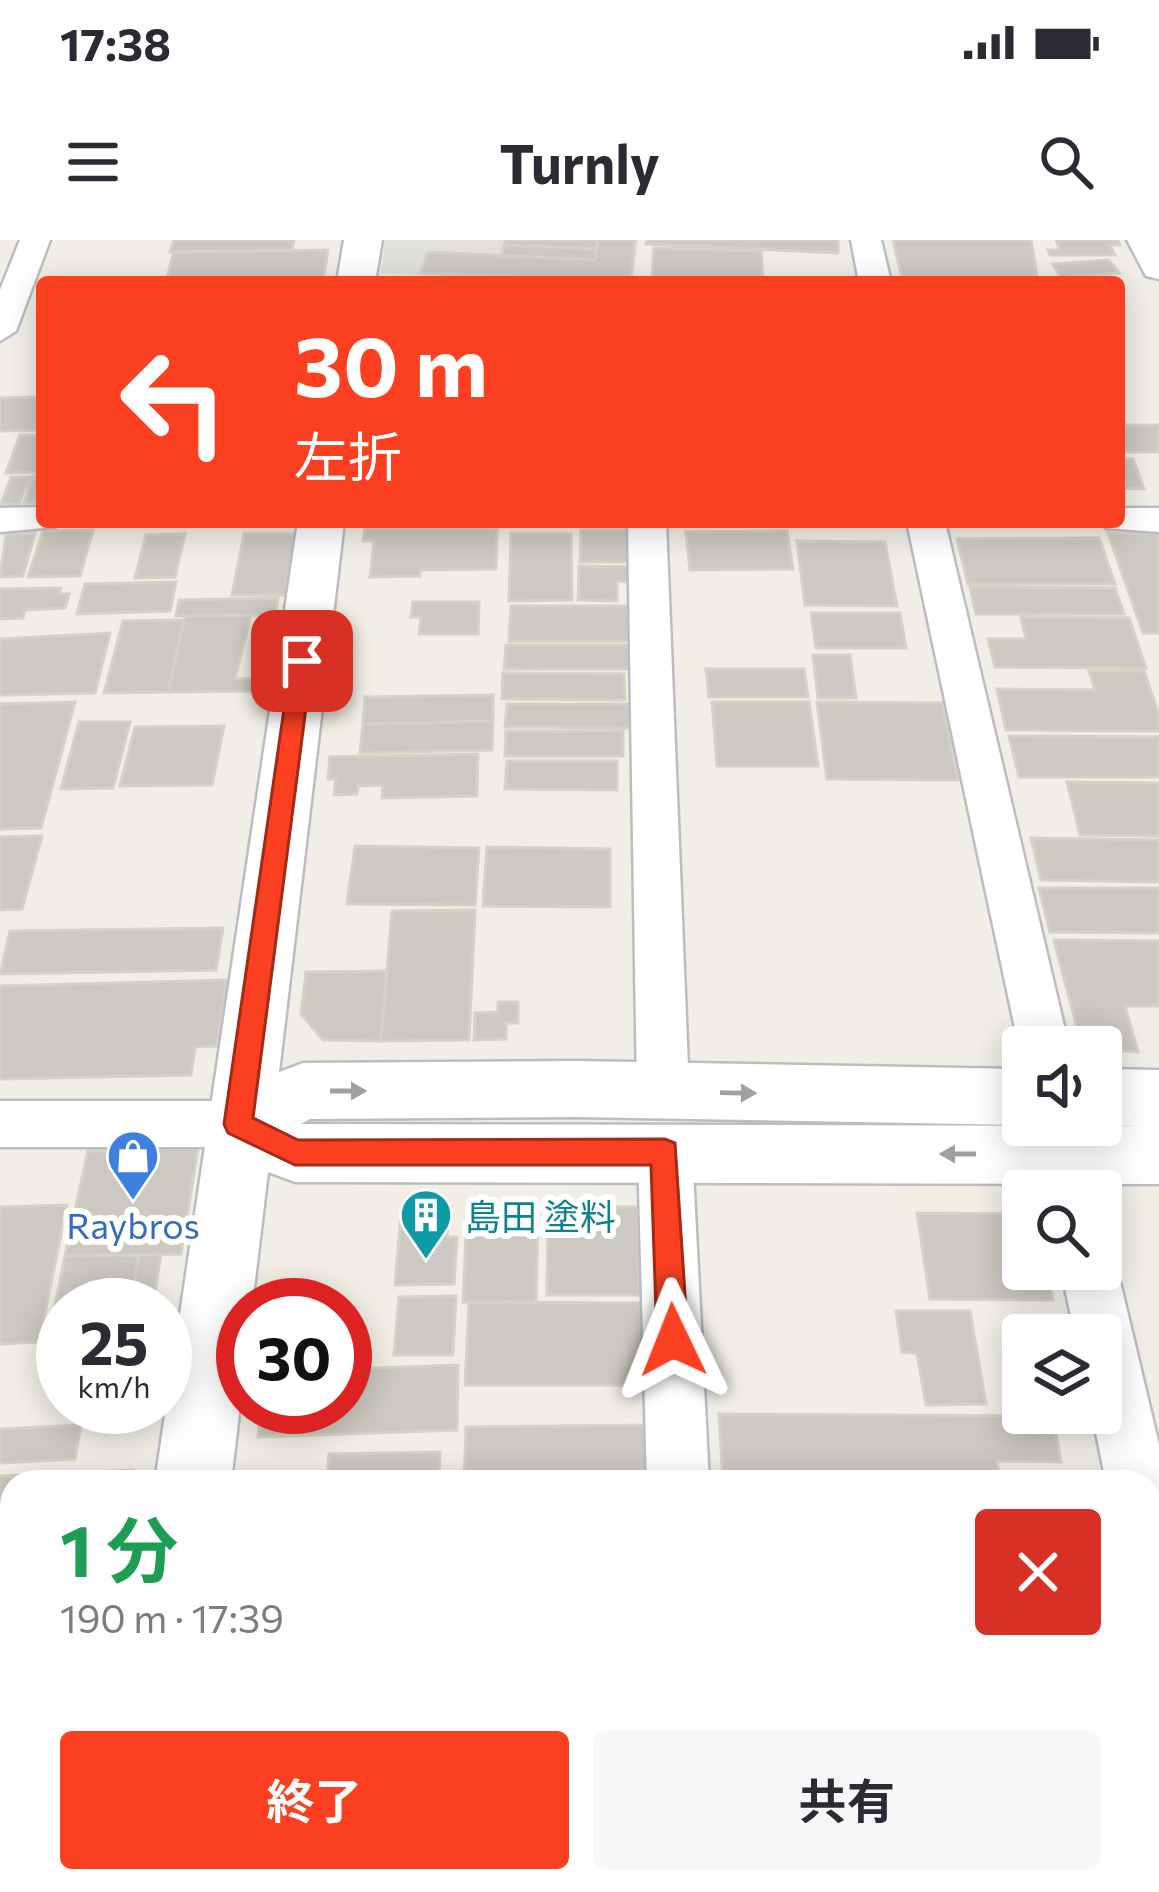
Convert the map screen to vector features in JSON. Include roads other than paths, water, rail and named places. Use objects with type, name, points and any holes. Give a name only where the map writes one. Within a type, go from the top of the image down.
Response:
[{"type":"street","points":[[3,316],[35,240]]},
{"type":"street","points":[[357,276],[363,240]]},
{"type":"street","points":[[866,240],[874,276]]},
{"type":"street","points":[[1146,240],[1159,268]]},
{"type":"street","points":[[3,316],[36,309]]},
{"type":"street","points":[[0,520],[36,519]]},
{"type":"street","points":[[1125,520],[1159,520]]},
{"type":"street","points":[[195,1470],[320,528]]},
{"type":"street","points":[[647,528],[678,1470]]},
{"type":"street","points":[[927,528],[1039,1026]]},
{"type":"street","points":[[1122,1097],[1159,1098]]},
{"type":"street","points":[[0,1124],[238,1124],[295,1153],[1002,1098]]},
{"type":"street","points":[[664,1122],[1064,1157],[1159,1155]]},
{"type":"street","points":[[1094,1290],[1134,1470]]},
{"type":"place","name":"Raybros","points":[[133,1202]]},
{"type":"place","name":"島田 塗料","points":[[426,1261]]}]
